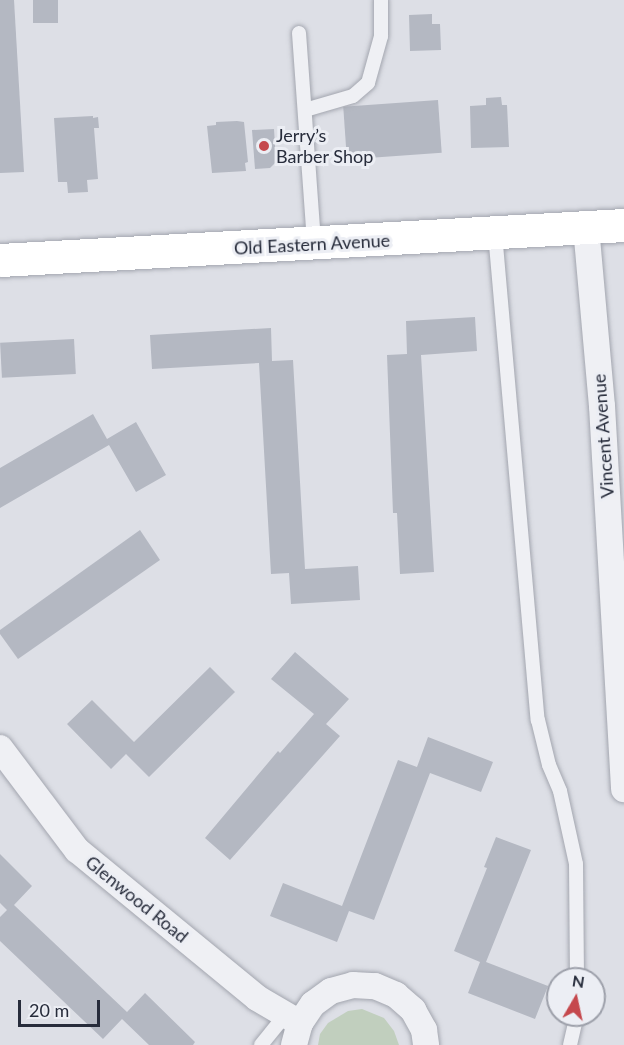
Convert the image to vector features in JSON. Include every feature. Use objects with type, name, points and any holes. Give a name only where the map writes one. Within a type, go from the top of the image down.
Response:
[{"type":"street","name":"Old Eastern Avenue","points":[[0,260],[624,225]]},
{"type":"street","name":"Vincent Avenue","points":[[586,227],[602,406],[624,789]]},
{"type":"street","name":"Glenwood Road","points":[[0,748],[77,850],[293,1027]]},
{"type":"street","points":[[293,1027],[313,1004],[331,991],[353,985],[375,986],[396,995],[413,1010],[424,1030],[426,1045]]},
{"type":"lane","points":[[305,110],[353,96],[368,83],[381,36],[381,0]]},
{"type":"lane","points":[[299,33],[314,244]]},
{"type":"lane","points":[[495,233],[538,720],[549,765],[560,790],[576,864],[578,967]]},
{"type":"lane","points":[[261,1045],[293,1027]]},
{"type":"lane","points":[[570,1045],[574,1027]]},
{"type":"green space","points":[[362,1009],[384,1018],[394,1031],[399,1045],[318,1045],[320,1034],[328,1023],[348,1011]]},
{"type":"building","points":[[0,0],[14,0],[24,172],[0,173]]},
{"type":"building","points":[[33,0],[58,0],[58,23],[33,23]]},
{"type":"building","points":[[432,14],[432,24],[440,24],[441,50],[410,51],[409,15]]},
{"type":"building","points":[[501,97],[502,105],[507,105],[509,147],[471,148],[470,106],[486,105],[486,98]]},
{"type":"building","points":[[438,100],[442,153],[347,159],[343,107]]},
{"type":"building","points":[[93,116],[93,118],[98,117],[99,128],[94,128],[98,179],[87,180],[88,192],[68,193],[67,182],[58,182],[54,118]]},
{"type":"building","points":[[216,122],[244,122],[248,162],[245,163],[246,171],[212,173],[207,126],[216,125]]},
{"type":"building","name":"Jerry’s Barber Shop","points":[[274,129],[276,162],[270,168],[255,169],[252,130]]},
{"type":"building","points":[[475,317],[477,351],[421,355],[434,572],[400,574],[397,513],[393,513],[387,355],[407,354],[406,321]]},
{"type":"building","points":[[271,328],[272,361],[293,360],[305,569],[358,566],[360,600],[291,604],[289,573],[271,574],[259,363],[152,369],[150,335]]},
{"type":"building","points":[[74,339],[76,374],[2,378],[0,343]]},
{"type":"building","points":[[93,414],[107,439],[136,422],[166,475],[136,492],[109,445],[0,508],[0,468]]},
{"type":"building","points":[[140,530],[160,560],[18,659],[0,634],[0,630]]},
{"type":"building","points":[[295,652],[349,699],[326,724],[340,736],[230,860],[205,838],[278,751],[280,753],[314,714],[271,679]]},
{"type":"building","points":[[210,667],[235,692],[149,777],[126,754],[111,769],[67,724],[92,700],[134,742]]},
{"type":"building","points":[[428,737],[493,762],[481,792],[430,773],[374,920],[349,911],[337,942],[270,916],[283,883],[342,906],[398,760],[417,767]]},
{"type":"building","points":[[496,837],[531,850],[486,962],[546,985],[546,991],[535,1019],[468,993],[480,962],[454,951],[487,868],[484,867]]},
{"type":"building","points":[[0,854],[32,886],[14,905],[127,1012],[145,993],[195,1042],[193,1045],[149,1045],[122,1019],[103,1039],[0,941],[0,917],[7,910],[0,903]]},
{"type":"place","name":"Jerry’s Barber Shop","points":[[264,146]]}]
